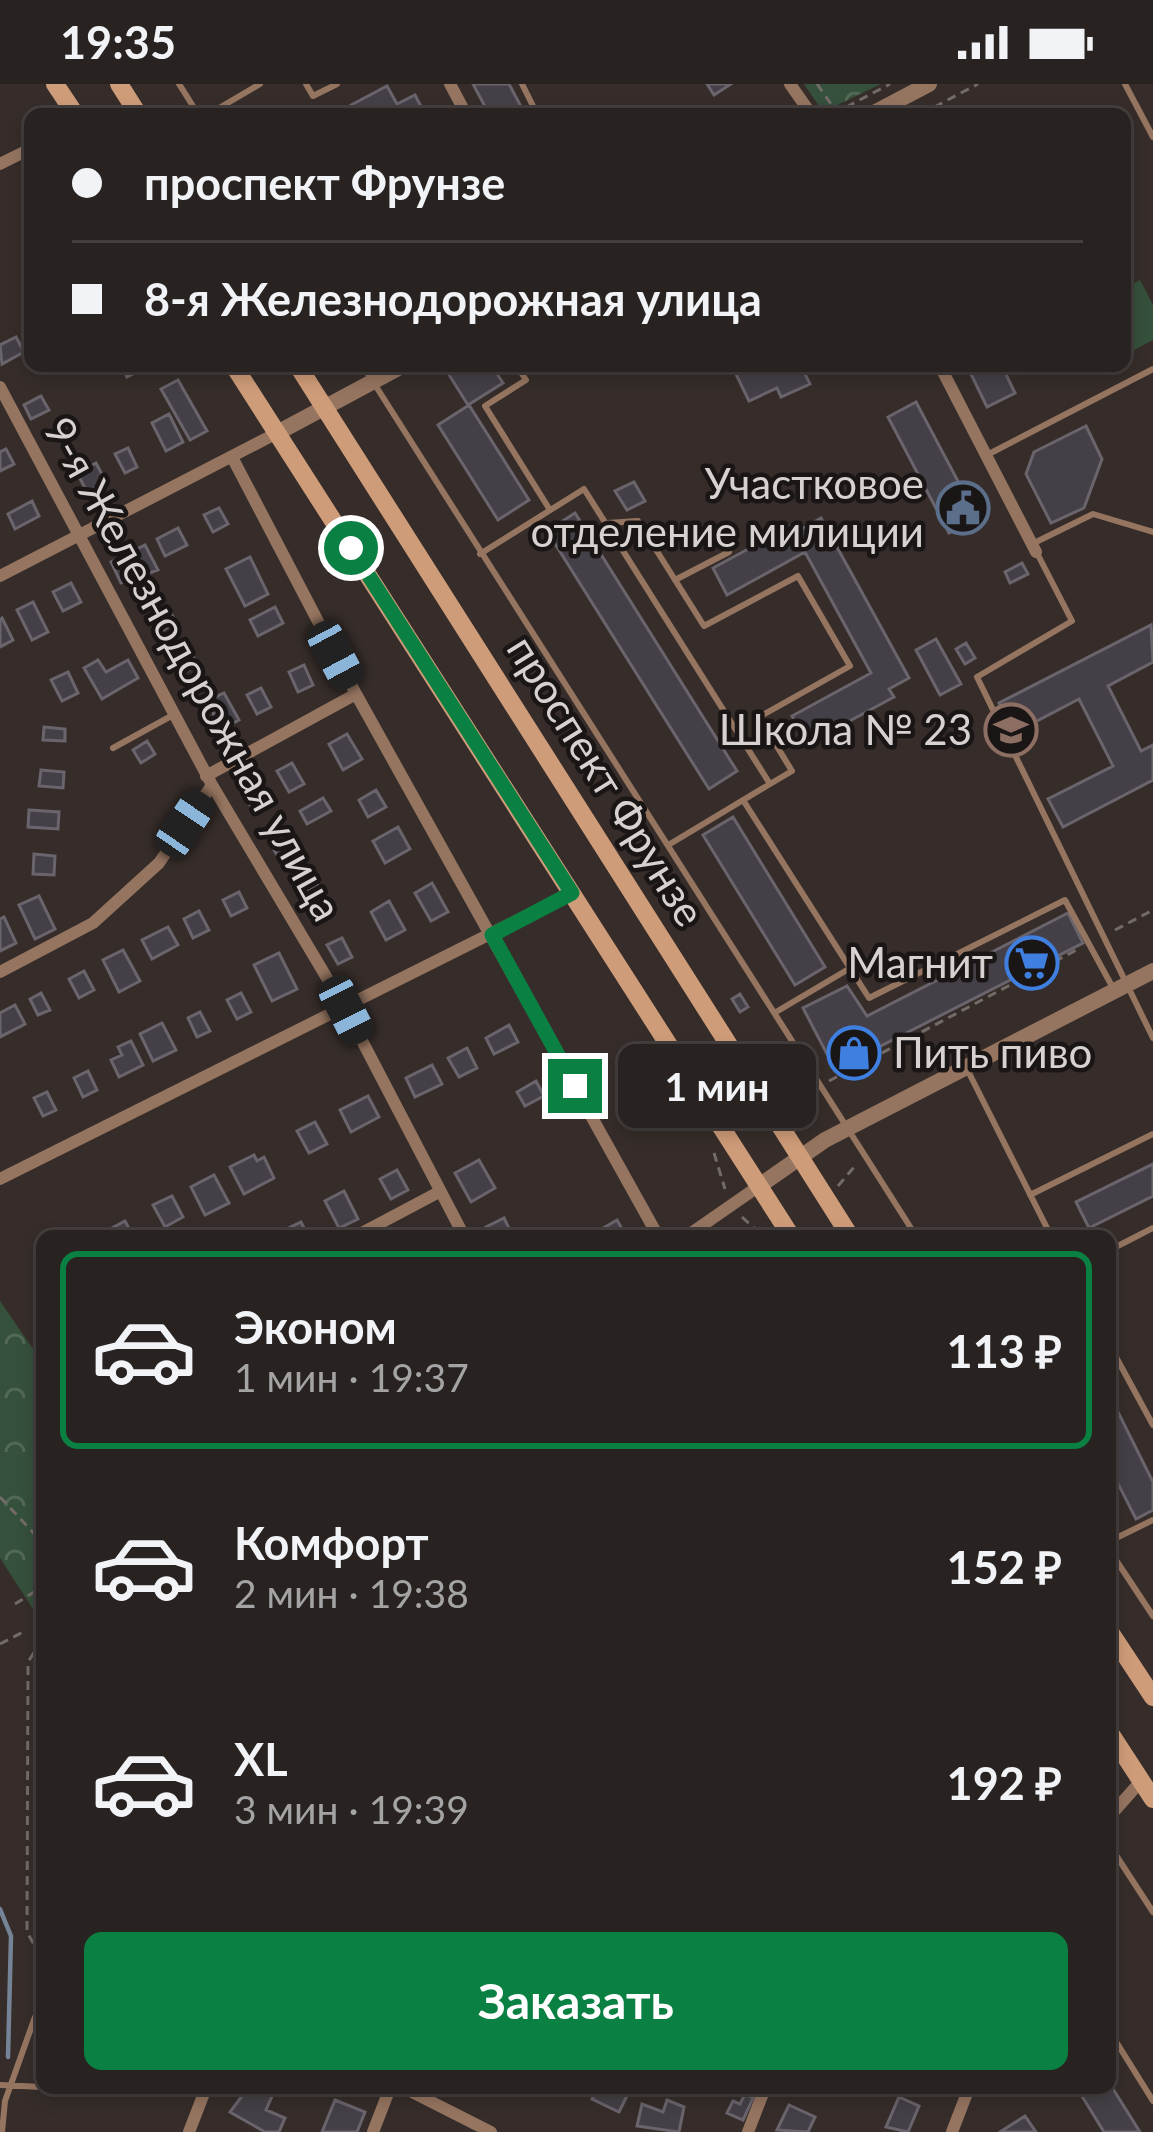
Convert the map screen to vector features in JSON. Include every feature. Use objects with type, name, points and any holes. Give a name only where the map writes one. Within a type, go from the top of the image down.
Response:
[{"type":"main road","name":"проспект Фрунзе","points":[[238,372],[786,1230]]},
{"type":"main road","name":"проспект Фрунзе","points":[[302,372],[846,1230]]},
{"type":"main road","points":[[1116,1641],[1153,1697]]},
{"type":"main road","points":[[1116,1741],[1153,1799]]},
{"type":"street","points":[[883,108],[929,84]]},
{"type":"street","points":[[943,372],[1034,548]]},
{"type":"street","points":[[0,575],[326,408],[368,374]]},
{"type":"street","name":"9-я Железнодорожная улица","points":[[0,387],[209,780],[346,1010],[461,1230]]},
{"type":"street","points":[[232,457],[356,694],[655,1230]]},
{"type":"street","points":[[0,972],[93,923],[159,863],[209,780],[356,694]]},
{"type":"street","points":[[0,1179],[572,893]]},
{"type":"street","points":[[696,1230],[848,1128],[1153,971]]},
{"type":"street","points":[[367,1230],[439,1192]]},
{"type":"street","points":[[1116,1809],[1141,1781]]},
{"type":"street","points":[[189,2132],[204,2094]]},
{"type":"street","points":[[373,2132],[388,2094]]},
{"type":"street","points":[[416,2094],[491,2132]]},
{"type":"street","points":[[748,2132],[763,2094]]},
{"type":"street","points":[[954,2131],[967,2094]]},
{"type":"lane","points":[[219,108],[260,84]]},
{"type":"lane","points":[[306,84],[313,96],[337,84]]},
{"type":"lane","points":[[1125,84],[1153,137]]},
{"type":"lane","points":[[987,454],[1153,369]]},
{"type":"lane","points":[[521,372],[526,380],[484,406],[550,510]]},
{"type":"lane","points":[[368,374],[912,1230]]},
{"type":"lane","points":[[480,554],[584,489],[770,784]]},
{"type":"lane","points":[[1120,988],[1103,936],[976,677],[1072,621],[1034,548],[1093,514],[1153,532]]},
{"type":"lane","points":[[606,523],[638,521],[704,626],[798,576],[850,666],[759,717],[792,771],[670,844]]},
{"type":"lane","points":[[675,580],[729,552]]},
{"type":"lane","points":[[113,748],[174,714]]},
{"type":"lane","points":[[743,800],[869,998],[1065,900],[1153,1038]]},
{"type":"lane","points":[[776,1012],[848,970]]},
{"type":"lane","points":[[967,1067],[1048,1230]]},
{"type":"lane","points":[[1030,1195],[1153,1134]]},
{"type":"lane","points":[[1116,1247],[1153,1228]]},
{"type":"lane","points":[[1116,1357],[1153,1425]]},
{"type":"lane","points":[[1116,1538],[1153,1520]]},
{"type":"lane","points":[[1116,1560],[1153,1616]]},
{"type":"lane","points":[[1116,1855],[1153,1912]]},
{"type":"lane","points":[[2,2132],[11,2088],[36,2016]]},
{"type":"lane","points":[[1116,2042],[1153,2101]]},
{"type":"lane","points":[[0,2085],[36,2087]]},
{"type":"path","points":[[844,108],[890,84]]},
{"type":"path","points":[[932,108],[978,84]]},
{"type":"path","points":[[1103,936],[1153,910]]},
{"type":"path","points":[[774,1114],[1089,944]]},
{"type":"path","points":[[0,1497],[36,1536]]},
{"type":"path","points":[[15,1604],[36,1591]]},
{"type":"path","points":[[0,1644],[25,1630]]},
{"type":"path","points":[[36,1649],[28,1662],[26,1932],[36,1949]]},
{"type":"green space","points":[[804,84],[881,84],[831,108],[820,108]]},
{"type":"green space","points":[[1140,280],[1153,305],[1153,340],[1131,352],[1131,285]]},
{"type":"green space","points":[[0,1301],[36,1353],[36,1614],[0,1558]]},
{"type":"building","points":[[473,84],[509,84],[522,108],[486,108]]},
{"type":"building","points":[[707,84],[731,84],[714,95]]},
{"type":"building","points":[[387,86],[397,104],[415,95],[422,108],[353,108]]},
{"type":"building","points":[[16,337],[24,352],[2,364],[0,345]]},
{"type":"building","points":[[447,372],[496,372],[503,383],[468,405]]},
{"type":"building","points":[[735,372],[804,372],[810,384],[781,397],[777,388],[749,401]]},
{"type":"building","points":[[970,372],[1005,372],[1015,393],[987,407]]},
{"type":"building","points":[[178,380],[207,431],[190,440],[161,389]]},
{"type":"building","points":[[41,396],[49,410],[31,419],[24,405]]},
{"type":"building","points":[[916,402],[978,519],[949,533],[888,417]]},
{"type":"building","points":[[469,405],[529,500],[498,520],[438,425]]},
{"type":"building","points":[[169,414],[183,442],[166,451],[152,423]]},
{"type":"building","points":[[1086,426],[1102,459],[1084,508],[1051,523],[1026,474],[1034,452]]},
{"type":"building","points":[[128,448],[137,467],[125,473],[115,454]]},
{"type":"building","points":[[6,449],[14,464],[0,471],[0,452]]},
{"type":"building","points":[[96,463],[106,482],[87,492],[77,473]]},
{"type":"building","points":[[634,482],[645,501],[627,510],[615,491]]},
{"type":"building","points":[[32,501],[39,516],[15,529],[8,514]]},
{"type":"building","points":[[219,508],[228,524],[213,532],[204,515]]},
{"type":"building","points":[[575,513],[737,771],[709,789],[547,531]]},
{"type":"building","points":[[821,518],[909,678],[889,689],[894,697],[807,744],[792,716],[871,673],[805,552],[727,595],[713,568],[796,523],[800,530]]},
{"type":"building","points":[[178,528],[187,545],[165,556],[157,539]]},
{"type":"building","points":[[145,545],[158,570],[121,583],[111,562]]},
{"type":"building","points":[[250,557],[268,594],[245,606],[226,569]]},
{"type":"building","points":[[1022,563],[1028,574],[1010,583],[1005,572]]},
{"type":"building","points":[[71,583],[81,602],[63,611],[53,592]]},
{"type":"building","points":[[33,602],[48,632],[32,640],[17,610]]},
{"type":"building","points":[[275,607],[283,623],[258,636],[250,620]]},
{"type":"building","points":[[169,610],[176,622],[157,634],[149,621]]},
{"type":"building","points":[[0,620],[13,640],[0,647]]},
{"type":"building","points":[[1151,625],[1153,662],[1108,686],[1141,751],[1153,745],[1153,780],[1063,827],[1048,799],[1113,766],[1079,699],[1014,733],[999,703]]},
{"type":"building","points":[[936,639],[961,684],[940,695],[916,650]]},
{"type":"building","points":[[966,643],[975,658],[965,664],[956,649]]},
{"type":"building","points":[[190,651],[198,665],[179,675],[171,662]]},
{"type":"building","points":[[98,660],[106,672],[128,660],[138,678],[102,699],[84,668]]},
{"type":"building","points":[[304,665],[313,685],[298,692],[289,672]]},
{"type":"building","points":[[68,672],[78,693],[62,701],[51,680]]},
{"type":"building","points":[[261,688],[271,707],[257,714],[247,695]]},
{"type":"building","points":[[224,693],[239,720],[219,731],[209,700]]},
{"type":"building","points":[[44,727],[65,729],[65,741],[43,740]]},
{"type":"building","points":[[347,734],[362,759],[343,770],[329,744]]},
{"type":"building","points":[[147,741],[155,754],[141,763],[133,750]]},
{"type":"building","points":[[292,763],[304,784],[289,792],[277,771]]},
{"type":"building","points":[[41,770],[64,772],[63,788],[39,786]]},
{"type":"building","points":[[258,781],[271,805],[254,813],[242,789]]},
{"type":"building","points":[[376,790],[386,807],[368,817],[359,800]]},
{"type":"building","points":[[323,798],[331,811],[307,824],[300,811]]},
{"type":"building","points":[[29,810],[59,812],[58,829],[28,827]]},
{"type":"building","points":[[733,817],[825,967],[795,985],[703,835]]},
{"type":"building","points":[[398,827],[410,849],[385,863],[373,841]]},
{"type":"building","points":[[291,840],[297,850],[280,860],[274,850]]},
{"type":"building","points":[[34,854],[55,856],[54,875],[33,874]]},
{"type":"building","points":[[311,874],[318,886],[300,896],[294,884]]},
{"type":"building","points":[[432,883],[448,912],[431,921],[415,893]]},
{"type":"building","points":[[239,892],[247,908],[231,916],[223,900]]},
{"type":"building","points":[[39,896],[55,929],[35,939],[19,905]]},
{"type":"building","points":[[389,901],[405,930],[386,940],[371,912]]},
{"type":"building","points":[[199,911],[209,930],[193,938],[184,919]]},
{"type":"building","points":[[1068,913],[1083,943],[861,1056],[847,1060],[841,1047],[827,1054],[803,1008],[847,986],[867,1016]]},
{"type":"building","points":[[4,917],[16,943],[0,951],[0,919]]},
{"type":"building","points":[[168,927],[178,945],[152,959],[142,940]]},
{"type":"building","points":[[342,938],[352,957],[338,964],[327,945]]},
{"type":"building","points":[[123,950],[140,981],[119,992],[103,960]]},
{"type":"building","points":[[279,953],[297,989],[272,1001],[254,965]]},
{"type":"building","points":[[84,971],[94,990],[79,998],[69,979]]},
{"type":"building","points":[[41,993],[50,1010],[38,1015],[30,999]]},
{"type":"building","points":[[241,993],[251,1012],[237,1019],[227,1000]]},
{"type":"building","points":[[740,994],[748,1007],[740,1012],[732,999]]},
{"type":"building","points":[[15,1005],[25,1024],[0,1037],[0,1013]]},
{"type":"building","points":[[200,1012],[210,1031],[197,1037],[188,1018]]},
{"type":"building","points":[[162,1023],[176,1050],[153,1061],[140,1034]]},
{"type":"building","points":[[509,1025],[518,1042],[494,1054],[486,1038]]},
{"type":"building","points":[[131,1041],[143,1065],[119,1077],[111,1060],[122,1055],[118,1047]]},
{"type":"building","points":[[467,1048],[477,1068],[459,1077],[448,1058]]},
{"type":"building","points":[[432,1065],[442,1084],[415,1097],[406,1078]]},
{"type":"building","points":[[88,1071],[97,1090],[83,1097],[74,1078]]},
{"type":"building","points":[[536,1081],[544,1096],[525,1106],[517,1092]]},
{"type":"building","points":[[47,1092],[56,1110],[43,1116],[34,1098]]},
{"type":"building","points":[[368,1096],[379,1117],[351,1132],[340,1110]]},
{"type":"building","points":[[315,1122],[327,1144],[309,1153],[297,1131]]},
{"type":"building","points":[[254,1155],[257,1161],[264,1157],[274,1178],[244,1194],[230,1167]]},
{"type":"building","points":[[479,1160],[495,1188],[471,1202],[455,1173]]},
{"type":"building","points":[[1153,1164],[1153,1196],[1089,1228],[1076,1202]]},
{"type":"building","points":[[397,1170],[408,1190],[391,1199],[380,1179]]},
{"type":"building","points":[[214,1175],[229,1203],[205,1215],[191,1187]]},
{"type":"building","points":[[344,1191],[358,1219],[339,1228],[325,1201]]},
{"type":"building","points":[[172,1196],[183,1217],[165,1227],[153,1205]]},
{"type":"building","points":[[504,1218],[509,1228],[487,1230]]},
{"type":"building","points":[[617,1220],[623,1230],[600,1230]]},
{"type":"building","points":[[125,1221],[130,1230],[111,1230]]},
{"type":"building","points":[[1116,1408],[1153,1482],[1153,1510],[1136,1519],[1116,1480]]},
{"type":"building","points":[[244,2094],[273,2094],[266,2110],[285,2118],[279,2132],[265,2132],[230,2112]]},
{"type":"building","points":[[595,2094],[628,2094],[619,2112],[592,2099]]},
{"type":"building","points":[[745,2094],[753,2098],[743,2120],[727,2113],[733,2101],[740,2104]]},
{"type":"building","points":[[1081,2094],[1116,2094],[1140,2132],[1104,2132]]},
{"type":"building","points":[[899,2097],[919,2106],[908,2132],[886,2127]]},
{"type":"building","points":[[335,2100],[365,2112],[357,2132],[322,2132]]},
{"type":"building","points":[[667,2100],[684,2107],[679,2132],[637,2126],[642,2104],[663,2112]]},
{"type":"building","points":[[789,2105],[815,2117],[808,2132],[777,2130]]},
{"type":"building","points":[[1025,2116],[1036,2132],[1000,2132]]},
{"type":"waterway","points":[[0,1909],[11,1936],[8,2057]]},
{"type":"place","name":"Участковое отделение милиции","points":[[963,508]]},
{"type":"place","name":"Школа № 23","points":[[1011,730]]},
{"type":"place","name":"Магнит","points":[[1032,963]]},
{"type":"place","name":"Пить пиво","points":[[854,1053]]},
{"type":"route","points":[[351,548],[572,893],[492,935],[575,1086]]}]
